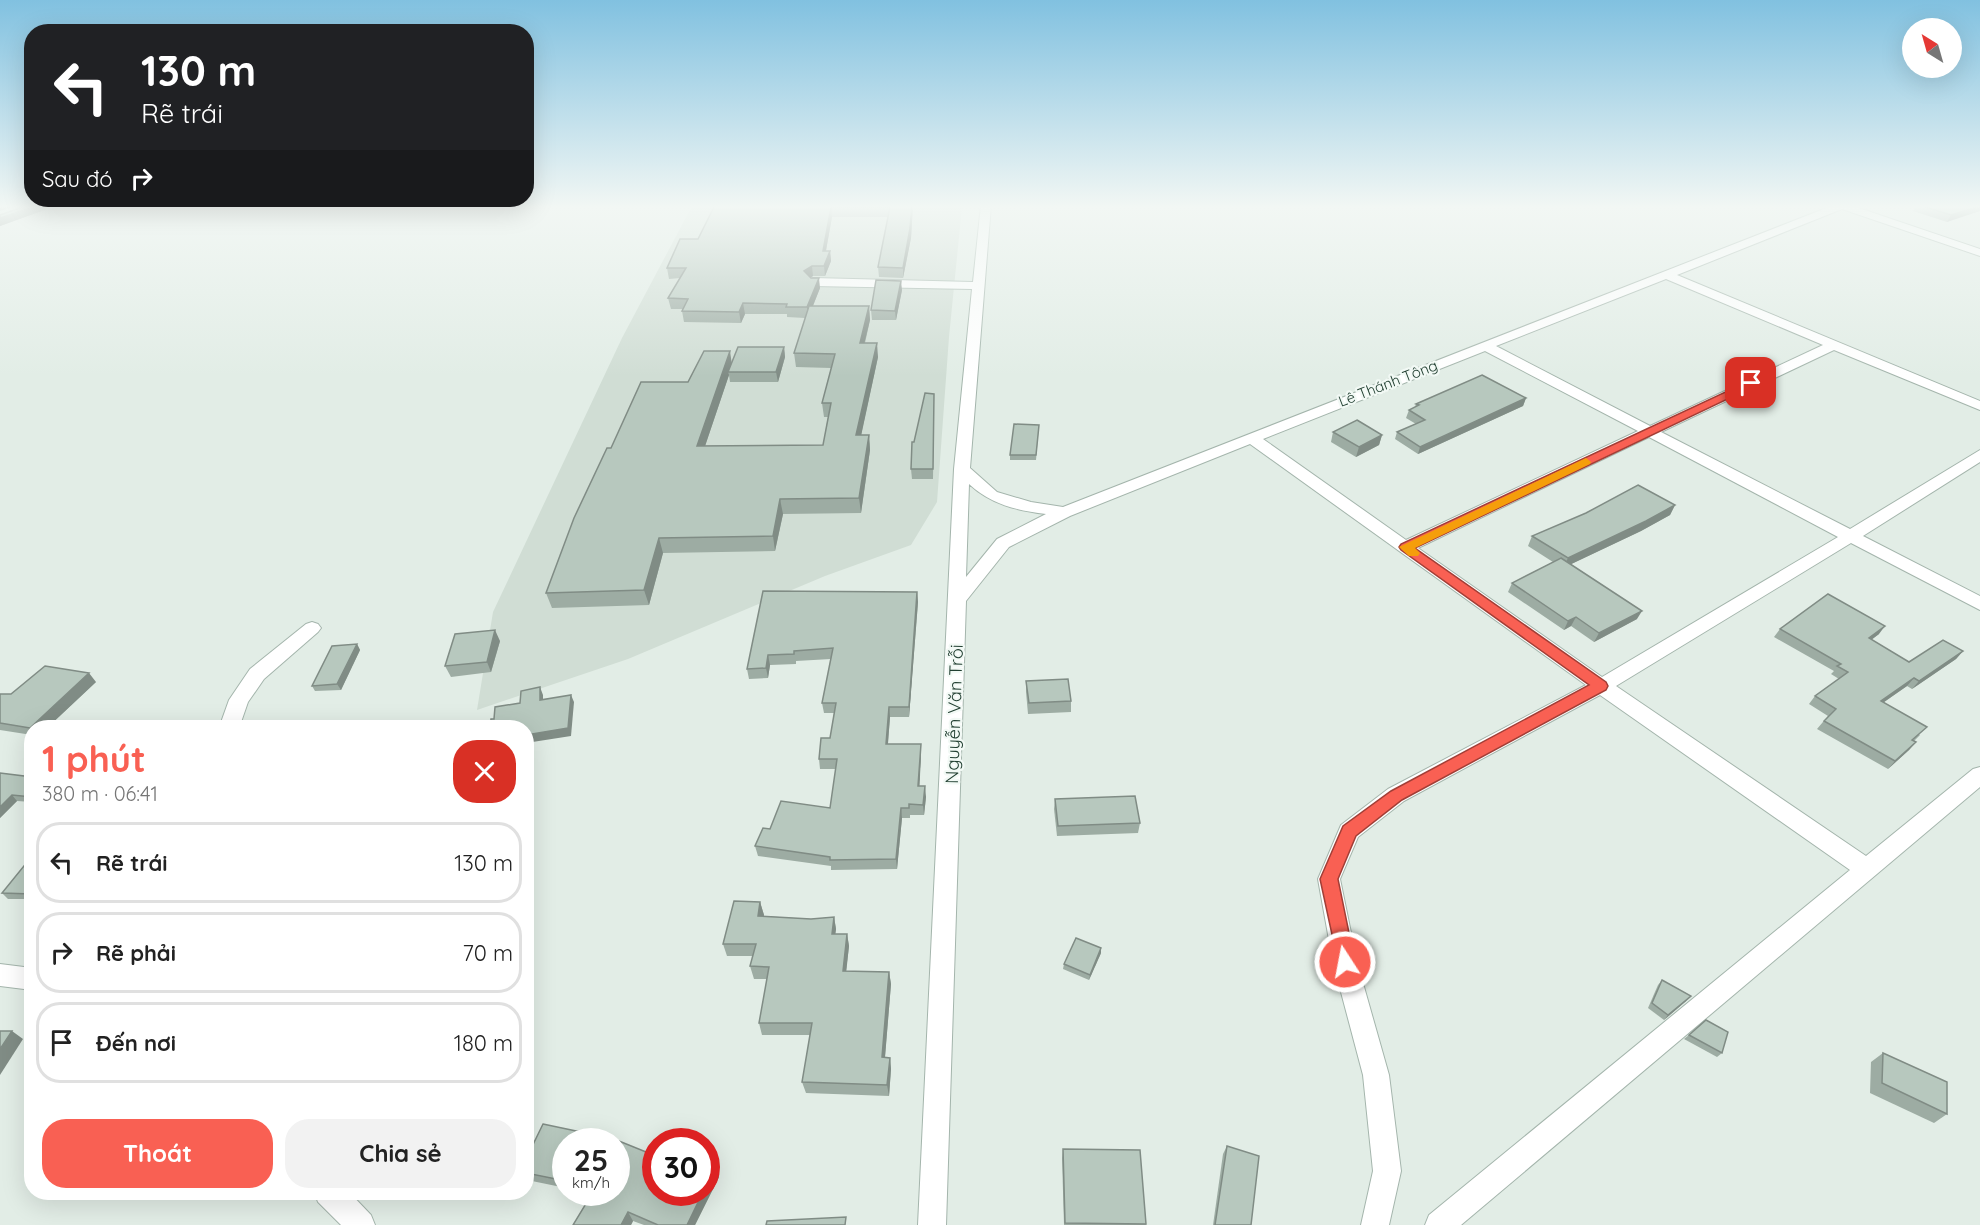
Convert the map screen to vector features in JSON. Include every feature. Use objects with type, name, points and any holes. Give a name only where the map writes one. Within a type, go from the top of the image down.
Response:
[{"type":"street","name":"Nguyễn Văn Trỗi","points":[[932,1225],[962,470],[981,262]]},
{"type":"street","name":"Lê Thánh Tông","points":[[958,599],[1003,543],[1064,512],[1695,262]]},
{"type":"street","points":[[1665,274],[1980,406]]},
{"type":"street","points":[[813,282],[979,286]]},
{"type":"street","points":[[1484,345],[1980,604]]},
{"type":"street","points":[[1405,547],[1833,345]]},
{"type":"street","points":[[1250,437],[1601,686],[1868,870]]},
{"type":"street","points":[[1376,1225],[1387,1172],[1376,1075],[1345,962],[1329,879],[1349,831],[1396,795],[1601,686],[1849,537],[1980,455]]},
{"type":"street","points":[[962,470],[991,495],[1029,507],[1064,512]]},
{"type":"street","points":[[232,720],[239,700],[257,674],[312,628]]},
{"type":"street","points":[[1439,1225],[1980,775]]},
{"type":"street","points":[[0,975],[24,978]]},
{"type":"street","points":[[336,1200],[361,1225]]},
{"type":"shaded area","points":[[662,262],[956,262],[937,502],[911,545],[825,576],[628,659],[477,710],[493,612],[622,338]]},
{"type":"building","points":[[670,262],[826,262],[824,266],[812,266],[804,271],[811,278],[819,278],[807,307],[743,303],[739,312],[682,311],[688,299],[668,298],[686,268],[667,268]]},
{"type":"building","points":[[879,262],[904,262],[903,268],[878,267]]},
{"type":"building","points":[[876,280],[901,281],[895,311],[871,310]]},
{"type":"building","points":[[809,306],[869,306],[860,343],[877,343],[856,435],[869,435],[859,498],[780,499],[773,536],[659,538],[644,590],[546,593],[574,518],[607,448],[611,448],[641,382],[688,382],[704,351],[730,351],[697,446],[823,445],[831,403],[822,403],[835,354],[794,353]]},
{"type":"building","points":[[738,347],[784,347],[776,372],[728,372]]},
{"type":"building","points":[[1482,375],[1526,398],[1420,447],[1397,432],[1425,420],[1409,410],[1419,405],[1416,404]]},
{"type":"building","points":[[925,393],[934,394],[933,469],[911,469],[912,442],[914,442]]},
{"type":"building","points":[[1357,420],[1382,435],[1359,447],[1333,432]]},
{"type":"building","points":[[1014,424],[1039,425],[1036,455],[1010,455]]},
{"type":"building","points":[[1638,485],[1675,505],[1568,558],[1532,536],[1586,513]]},
{"type":"building","points":[[1561,558],[1642,611],[1599,633],[1576,617],[1568,621],[1512,583]]},
{"type":"building","points":[[763,591],[917,592],[909,707],[889,707],[886,744],[921,744],[918,786],[925,786],[923,805],[909,804],[909,808],[901,808],[896,859],[830,860],[830,857],[755,846],[763,828],[770,829],[781,801],[830,808],[837,759],[819,759],[821,738],[830,738],[836,703],[822,703],[833,648],[768,655],[766,668],[747,669]]},
{"type":"building","points":[[1828,594],[1885,626],[1869,638],[1909,662],[1943,640],[1963,651],[1919,681],[1914,678],[1881,701],[1927,727],[1912,740],[1916,742],[1895,761],[1824,721],[1836,709],[1815,696],[1848,672],[1837,666],[1841,664],[1780,629]]},
{"type":"building","points":[[495,630],[487,662],[445,666],[455,634]]},
{"type":"building","points":[[357,644],[337,684],[312,686],[332,646]]},
{"type":"building","points":[[45,666],[89,673],[39,720],[24,720],[24,727],[0,723],[0,694],[11,694]]},
{"type":"building","points":[[1068,679],[1071,701],[1029,703],[1026,681]]},
{"type":"building","points":[[540,687],[540,700],[571,695],[568,728],[534,734],[534,720],[491,720],[494,719],[495,707],[520,703],[521,691]]},
{"type":"building","points":[[0,773],[24,776],[24,796],[12,795],[0,807]]},
{"type":"building","points":[[1135,796],[1140,823],[1058,826],[1055,799]]},
{"type":"building","points":[[24,866],[24,894],[2,893]]},
{"type":"building","points":[[734,901],[760,902],[758,916],[811,919],[834,917],[832,934],[847,934],[843,971],[889,972],[882,1057],[890,1058],[887,1085],[802,1082],[812,1023],[759,1023],[769,967],[750,966],[756,944],[723,944]]},
{"type":"building","points":[[1076,938],[1101,948],[1090,975],[1064,964]]},
{"type":"building","points":[[1662,980],[1691,996],[1668,1015],[1652,1003]]},
{"type":"building","points":[[1706,1020],[1728,1032],[1722,1053],[1689,1035]]},
{"type":"building","points":[[0,1031],[12,1031],[0,1049]]},
{"type":"building","points":[[1883,1053],[1947,1082],[1947,1114],[1882,1083]]},
{"type":"building","points":[[543,1124],[562,1128],[552,1128],[552,1178],[534,1175],[534,1143]]},
{"type":"building","points":[[630,1145],[642,1150],[642,1206],[696,1206],[687,1225],[658,1225],[628,1212],[621,1225],[573,1225],[585,1206],[630,1206]]},
{"type":"building","points":[[1227,1146],[1259,1156],[1251,1225],[1215,1225]]},
{"type":"building","points":[[1063,1149],[1140,1150],[1146,1224],[1065,1223]]},
{"type":"building","points":[[846,1217],[845,1225],[766,1225],[767,1221]]},
{"type":"slow traffic","points":[[1414,553],[1405,547],[1586,462]]},
{"type":"route","points":[[1345,962],[1329,879],[1349,831],[1396,795],[1601,686],[1405,547],[1751,383]]}]
